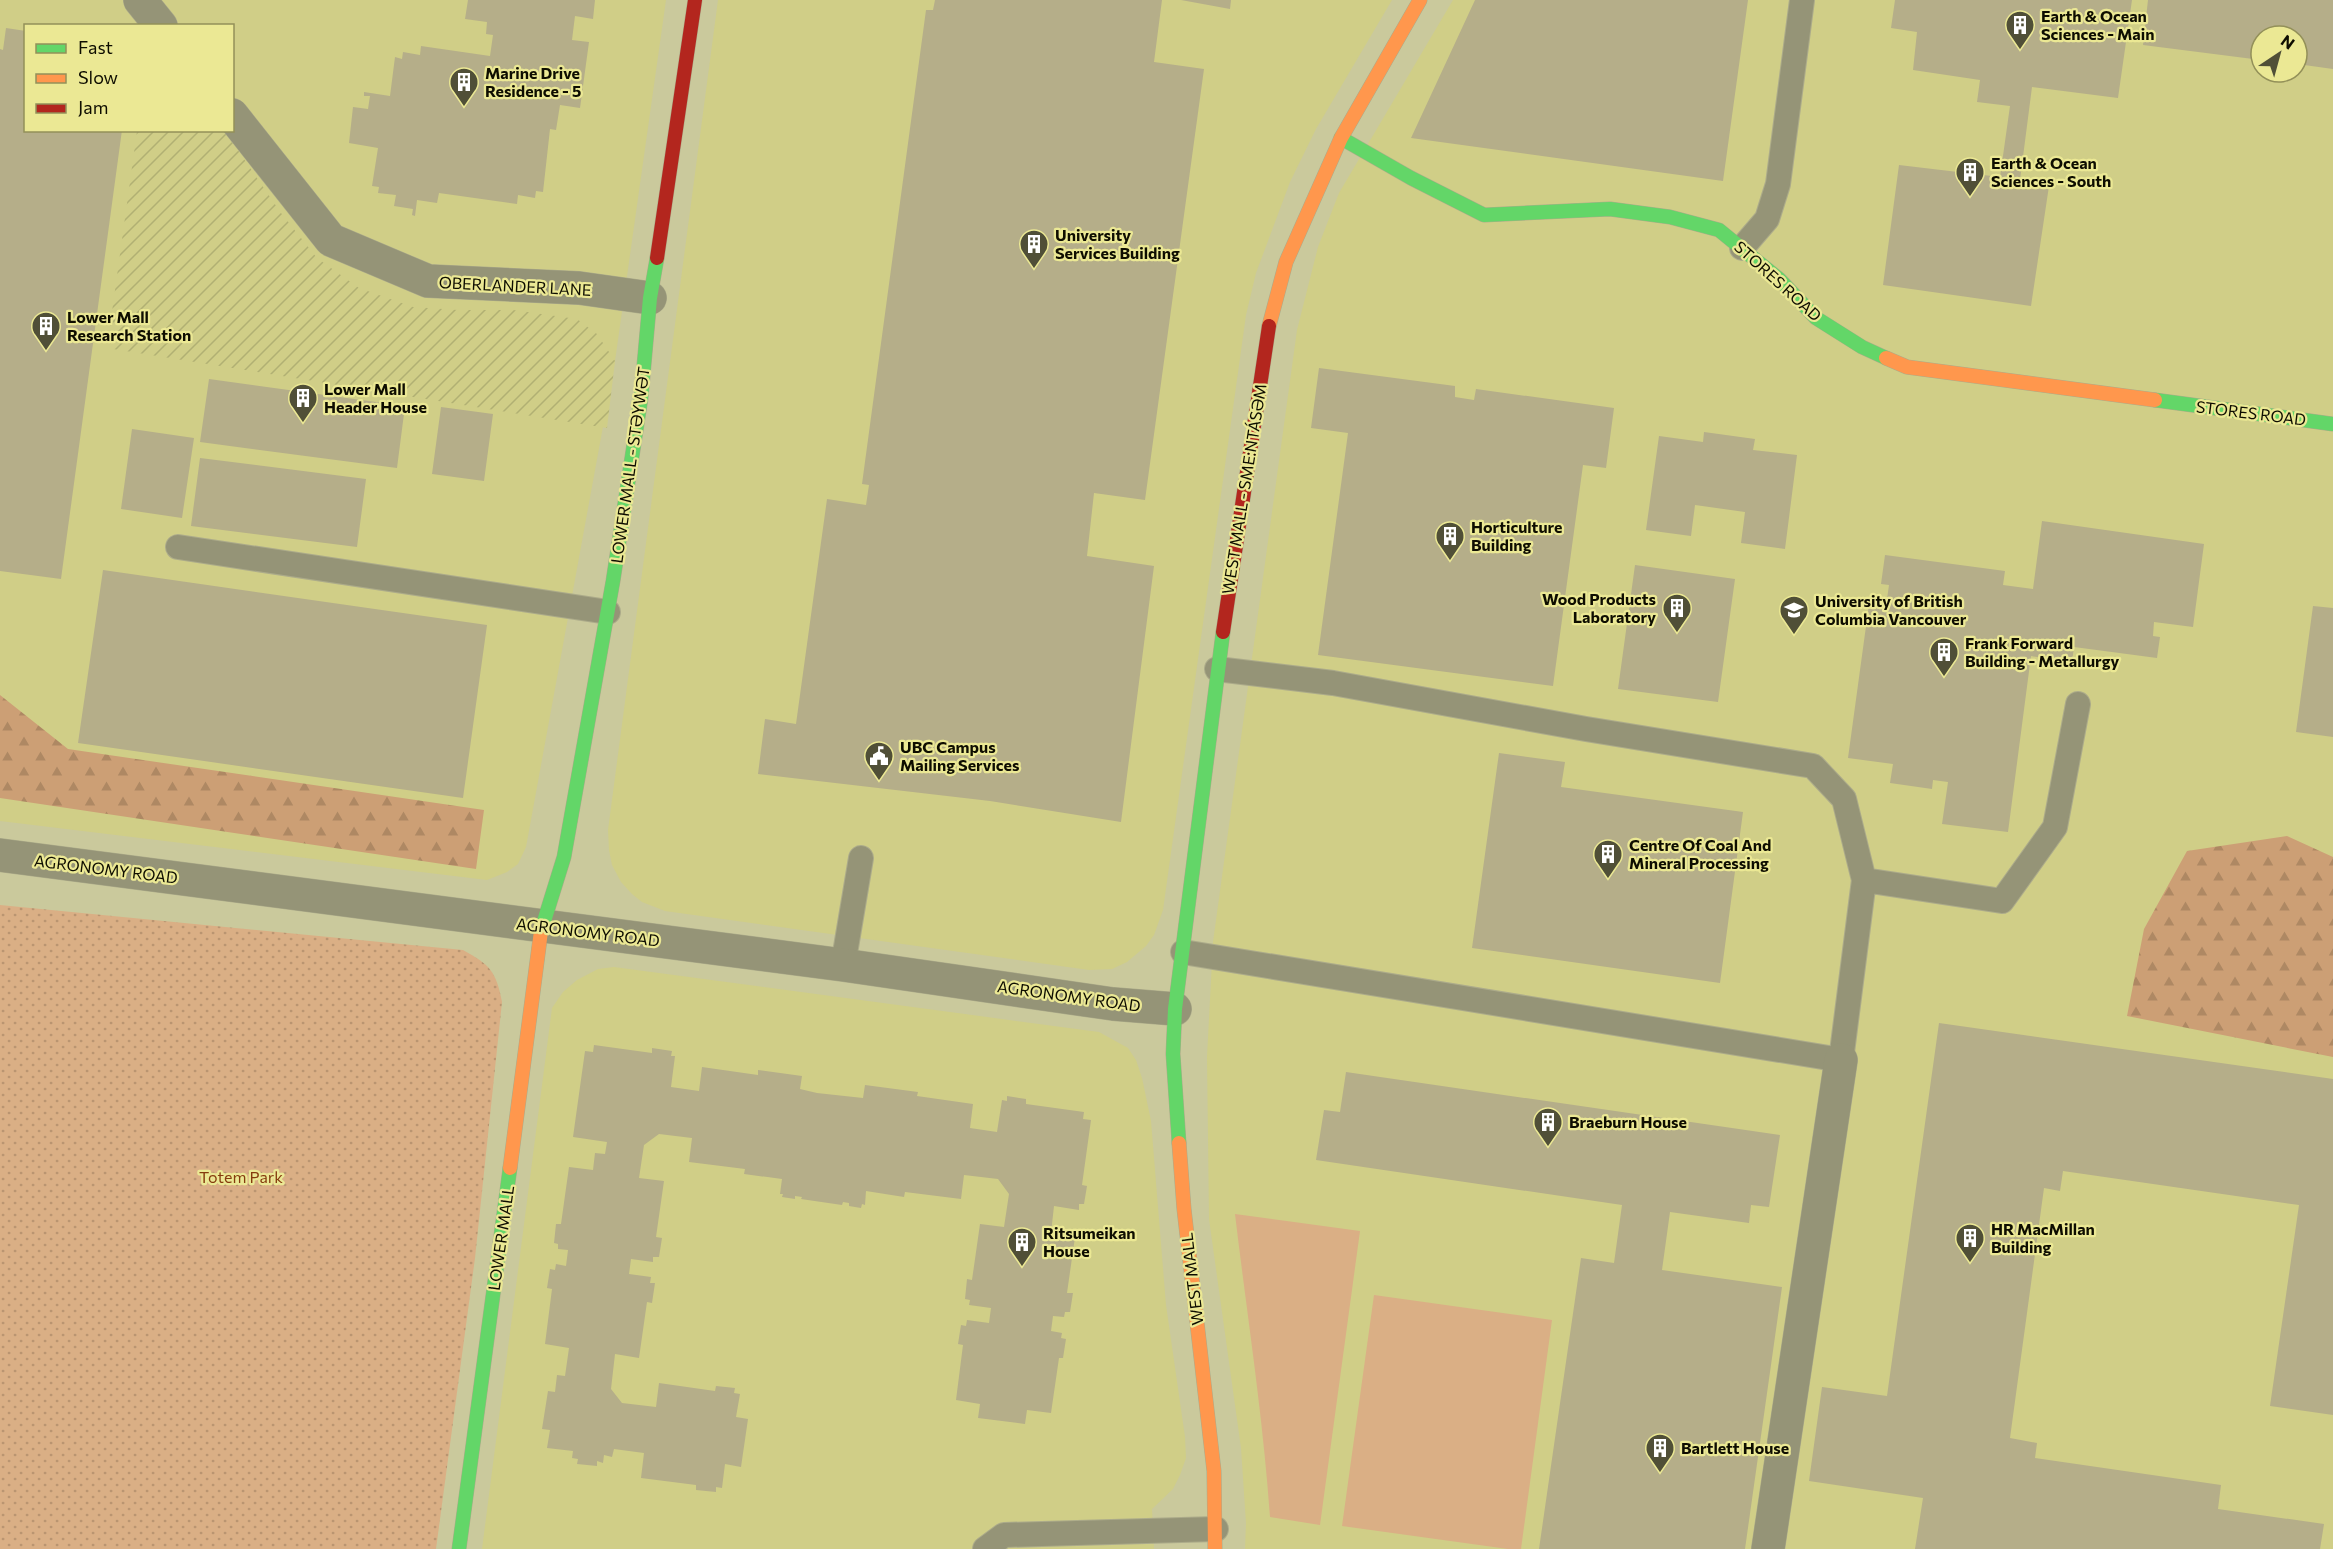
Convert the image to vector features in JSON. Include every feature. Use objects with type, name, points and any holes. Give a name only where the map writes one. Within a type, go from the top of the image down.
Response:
[{"type":"street","points":[[140,0],[159,24]]},
{"type":"street","name":"LOWER MALL - STƏYWƏT","points":[[542,927],[564,856],[608,612],[641,398],[650,298],[695,0]]},
{"type":"street","name":"WEST MALL - SME:NTÁSƏM","points":[[1175,1009],[1217,669],[1268,330],[1286,261],[1341,138],[1420,0]]},
{"type":"street","name":"OBERLANDER LANE","points":[[234,118],[332,240],[428,281],[579,288],[650,298]]},
{"type":"street","name":"STORES ROAD","points":[[1341,138],[1411,178],[1484,215],[1610,209],[1670,217],[1719,230],[1779,279],[1816,318],[1862,347],[1907,367],[2333,424]]},
{"type":"street","name":"AGRONOMY ROAD","points":[[0,855],[843,965],[1113,1004],[1175,1009]]},
{"type":"street","name":"LOWER MALL","points":[[459,1549],[542,927]]},
{"type":"street","name":"WEST MALL","points":[[1175,1009],[1174,1089],[1184,1209],[1214,1472],[1215,1539]]},
{"type":"street","points":[[1768,1549],[1841,1060]]},
{"type":"lane","points":[[1742,248],[1767,219],[1779,184],[1802,0]]},
{"type":"lane","points":[[178,547],[608,612]]},
{"type":"lane","points":[[1183,952],[1841,1060],[1864,880],[1844,799],[1813,766],[1586,729],[1333,683],[1217,669]]},
{"type":"lane","points":[[1864,880],[2002,901],[2055,827],[2078,704]]},
{"type":"lane","points":[[843,965],[861,858]]},
{"type":"lane","points":[[985,1549],[1004,1534],[1215,1539]]},
{"type":"shaded area","points":[[0,0],[666,0],[615,361],[526,847],[518,864],[507,872],[487,880],[0,821]]},
{"type":"shaded area","points":[[718,0],[1392,0],[1316,129],[1290,182],[1256,273],[1246,315],[1163,910],[1154,935],[1146,946],[1127,962],[1112,969],[1089,970],[665,911],[642,902],[632,894],[621,882],[612,865],[608,830]]},
{"type":"shaded area","name":"University of British Columbia Vancouver","points":[[1453,0],[2333,0],[2333,1549],[1245,1549],[1246,1523],[1241,1448],[1209,1219],[1207,1057],[1213,942],[1297,330],[1318,247],[1339,193]]},
{"type":"shaded area","points":[[137,132],[225,132],[281,213],[317,258],[359,288],[413,307],[513,310],[577,319],[597,334],[615,361],[607,428],[107,348]]},
{"type":"shaded area","points":[[614,967],[1099,1032],[1128,1048],[1136,1060],[1142,1078],[1151,1121],[1166,1305],[1185,1437],[1186,1458],[1180,1475],[1173,1489],[1152,1509],[1154,1549],[482,1549],[552,1008],[563,992],[577,980],[598,969]]},
{"type":"green space","points":[[0,695],[68,749],[484,810],[476,869],[0,798]]},
{"type":"green space","points":[[2287,836],[2333,857],[2333,1057],[2127,1016],[2144,929],[2187,851]]},
{"type":"green space","name":"Totem Park","points":[[0,905],[463,950],[480,960],[490,970],[497,983],[502,1002],[475,1258],[436,1549],[0,1549]]},
{"type":"green space","points":[[1235,1214],[1360,1231],[1320,1525],[1270,1517],[1259,1403]]},
{"type":"green space","points":[[1374,1295],[1552,1320],[1521,1549],[1342,1526]]},
{"type":"building","name":"Marine Drive Residence - 5","points":[[468,0],[595,0],[593,19],[575,16],[572,40],[589,42],[580,108],[560,105],[556,130],[550,129],[543,192],[536,191],[535,198],[518,195],[517,204],[439,193],[437,203],[417,200],[415,216],[412,215],[413,209],[394,206],[396,195],[378,193],[379,187],[372,186],[378,148],[349,143],[353,107],[368,109],[370,96],[364,96],[364,92],[390,96],[395,57],[402,59],[403,52],[420,55],[421,46],[490,56],[493,35],[486,34],[487,22],[465,19]]},
{"type":"building","name":"University Services Building","points":[[935,0],[1162,0],[1154,62],[1204,69],[1145,500],[1094,493],[1087,556],[1154,566],[1121,822],[990,801],[758,774],[765,719],[796,724],[827,499],[866,505],[869,485],[862,484],[926,10],[933,10]]},
{"type":"building","points":[[1181,0],[1231,0],[1230,9]]},
{"type":"building","points":[[1475,0],[1748,0],[1723,181],[1411,138]]},
{"type":"building","points":[[1895,0],[2132,0],[2118,98],[2032,87],[2020,180],[2047,183],[2049,186],[2031,306],[1883,285],[1899,165],[2000,177],[2010,106],[1977,102],[1980,80],[1913,70],[1917,32],[1891,28]]},
{"type":"building","points":[[2148,0],[2333,0],[2333,69],[2309,66],[2309,24],[2249,24],[2249,58],[2143,45]]},
{"type":"building","name":"Lower Mall Research Station","points":[[6,28],[24,31],[24,132],[122,132],[61,579],[0,571],[0,49],[3,50]]},
{"type":"building","name":"Horticulture Building","points":[[1319,368],[1455,386],[1455,397],[1474,400],[1476,389],[1614,408],[1606,468],[1583,465],[1553,686],[1318,655],[1348,433],[1311,428]]},
{"type":"building","name":"Lower Mall Header House","points":[[209,379],[405,406],[397,468],[200,442]]},
{"type":"building","points":[[441,407],[493,414],[484,481],[432,474]]},
{"type":"building","points":[[132,429],[194,438],[182,518],[121,509]]},
{"type":"building","points":[[1704,432],[1755,439],[1753,450],[1797,455],[1785,549],[1741,543],[1745,512],[1695,505],[1691,536],[1646,530],[1659,436],[1703,442]]},
{"type":"building","points":[[200,458],[366,479],[357,547],[191,526]]},
{"type":"building","name":"Frank Forward Building - Metallurgy","points":[[2042,521],[2204,544],[2193,627],[2154,622],[2153,636],[2160,637],[2157,658],[2074,647],[2072,662],[2031,656],[2008,832],[1942,824],[1948,782],[1933,780],[1932,789],[1890,783],[1893,764],[1848,758],[1870,597],[1887,599],[1889,585],[1881,584],[1885,555],[2005,571],[2003,585],[2033,589]]},
{"type":"building","name":"Wood Products Laboratory","points":[[1635,565],[1735,579],[1718,702],[1618,689]]},
{"type":"building","points":[[103,570],[487,625],[463,798],[78,743]]},
{"type":"building","points":[[2313,606],[2333,608],[2333,737],[2296,732]]},
{"type":"building","name":"Centre Of Coal And Mineral Processing","points":[[1499,753],[1565,762],[1561,787],[1743,812],[1720,983],[1472,948]]},
{"type":"building","name":"HR MacMillan Building","points":[[1939,1023],[2333,1079],[2333,1415],[2270,1406],[2299,1205],[2063,1171],[2060,1191],[2044,1188],[2010,1438],[2037,1443],[2035,1458],[2221,1485],[2218,1509],[2324,1524],[2320,1549],[1915,1549],[1923,1498],[1809,1481],[1822,1387],[1887,1396]]},
{"type":"building","name":"Ritsumeikan House","points":[[594,1045],[652,1053],[652,1048],[672,1051],[671,1056],[675,1056],[671,1087],[699,1091],[702,1067],[758,1075],[758,1070],[802,1076],[800,1089],[817,1093],[863,1098],[865,1085],[918,1092],[917,1096],[973,1104],[970,1128],[997,1132],[1002,1100],[1007,1101],[1007,1096],[1026,1099],[1026,1104],[1084,1112],[1083,1119],[1091,1120],[1082,1185],[1087,1186],[1084,1204],[1079,1204],[1079,1210],[1054,1206],[1051,1233],[1075,1237],[1067,1293],[1073,1293],[1070,1312],[1065,1312],[1064,1317],[1053,1316],[1051,1331],[1062,1333],[1061,1338],[1066,1339],[1063,1358],[1059,1358],[1051,1413],[1027,1410],[1025,1424],[978,1418],[980,1404],[956,1400],[963,1345],[958,1344],[961,1325],[966,1326],[967,1320],[989,1323],[991,1308],[969,1305],[970,1300],[965,1299],[967,1279],[972,1280],[980,1224],[1004,1227],[1009,1194],[998,1179],[964,1175],[961,1199],[905,1192],[904,1197],[866,1191],[865,1205],[862,1204],[861,1208],[849,1206],[849,1203],[843,1202],[842,1205],[801,1199],[802,1197],[795,1196],[795,1199],[782,1197],[783,1194],[780,1194],[782,1179],[744,1174],[745,1169],[689,1162],[692,1138],[659,1134],[644,1145],[639,1178],[664,1181],[656,1237],[662,1238],[659,1257],[653,1257],[653,1262],[631,1259],[629,1274],[651,1277],[650,1283],[655,1283],[652,1303],[647,1302],[639,1358],[615,1354],[611,1389],[622,1403],[656,1407],[659,1383],[715,1391],[716,1386],[735,1388],[734,1393],[740,1394],[736,1417],[748,1419],[741,1467],[725,1464],[722,1488],[716,1487],[716,1492],[696,1490],[696,1485],[641,1478],[644,1453],[614,1449],[612,1457],[604,1455],[603,1463],[597,1461],[597,1466],[577,1464],[578,1459],[572,1458],[573,1451],[547,1448],[550,1430],[542,1429],[548,1391],[555,1392],[557,1375],[565,1376],[569,1348],[545,1344],[552,1289],[547,1288],[550,1269],[555,1270],[556,1264],[566,1266],[568,1250],[558,1249],[558,1244],[554,1243],[556,1224],[561,1224],[569,1167],[593,1170],[595,1153],[605,1154],[607,1142],[573,1137],[585,1051],[593,1052]]},
{"type":"building","points":[[1346,1072],[1780,1135],[1769,1207],[1751,1205],[1749,1223],[1670,1212],[1662,1270],[1782,1287],[1745,1549],[1539,1549],[1581,1258],[1614,1263],[1622,1205],[1316,1160],[1324,1110],[1340,1112]]},
{"type":"traffic: fast","points":[[1341,138],[1411,178],[1484,215],[1610,209],[1670,217],[1719,230],[1779,279],[1816,318],[1862,347],[1886,358]]},
{"type":"traffic: fast","points":[[541,931],[564,857],[613,581],[641,398],[650,298],[657,258]]},
{"type":"traffic: fast","points":[[2155,400],[2333,424]]},
{"type":"traffic: fast","points":[[1179,1143],[1173,1054],[1175,1009],[1223,632]]},
{"type":"traffic: fast","points":[[459,1549],[510,1168]]},
{"type":"traffic: slow","points":[[1269,326],[1286,262],[1341,138],[1420,0]]},
{"type":"traffic: slow","points":[[1886,358],[1907,367],[2155,400]]},
{"type":"traffic: slow","points":[[510,1168],[541,931]]},
{"type":"traffic: slow","points":[[1179,1143],[1184,1209],[1214,1471],[1215,1549]]},
{"type":"traffic: jam","points":[[657,258],[695,0]]},
{"type":"traffic: jam","points":[[1223,632],[1269,326]]},
{"type":"place","name":"Earth & Ocean Sciences - Main","points":[[2020,50]]},
{"type":"place","name":"Marine Drive Residence - 5","points":[[464,108]]},
{"type":"place","name":"Earth & Ocean Sciences - South","points":[[1970,198]]},
{"type":"place","name":"University Services Building","points":[[1034,270]]},
{"type":"place","name":"Lower Mall Research Station","points":[[46,352]]},
{"type":"place","name":"Lower Mall Header House","points":[[303,424]]},
{"type":"place","name":"Horticulture Building","points":[[1450,562]]},
{"type":"place","name":"Wood Products Laboratory","points":[[1677,634]]},
{"type":"place","name":"University of British Columbia Vancouver","points":[[1794,636]]},
{"type":"place","name":"Frank Forward Building - Metallurgy","points":[[1944,678]]},
{"type":"place","name":"UBC Campus Mailing Services","points":[[879,782]]},
{"type":"place","name":"Centre Of Coal And Mineral Processing","points":[[1608,880]]},
{"type":"place","name":"Braeburn House","points":[[1548,1148]]},
{"type":"place","name":"HR MacMillan Building","points":[[1970,1264]]},
{"type":"place","name":"Ritsumeikan House","points":[[1022,1268]]},
{"type":"place","name":"Bartlett House","points":[[1660,1474]]}]
